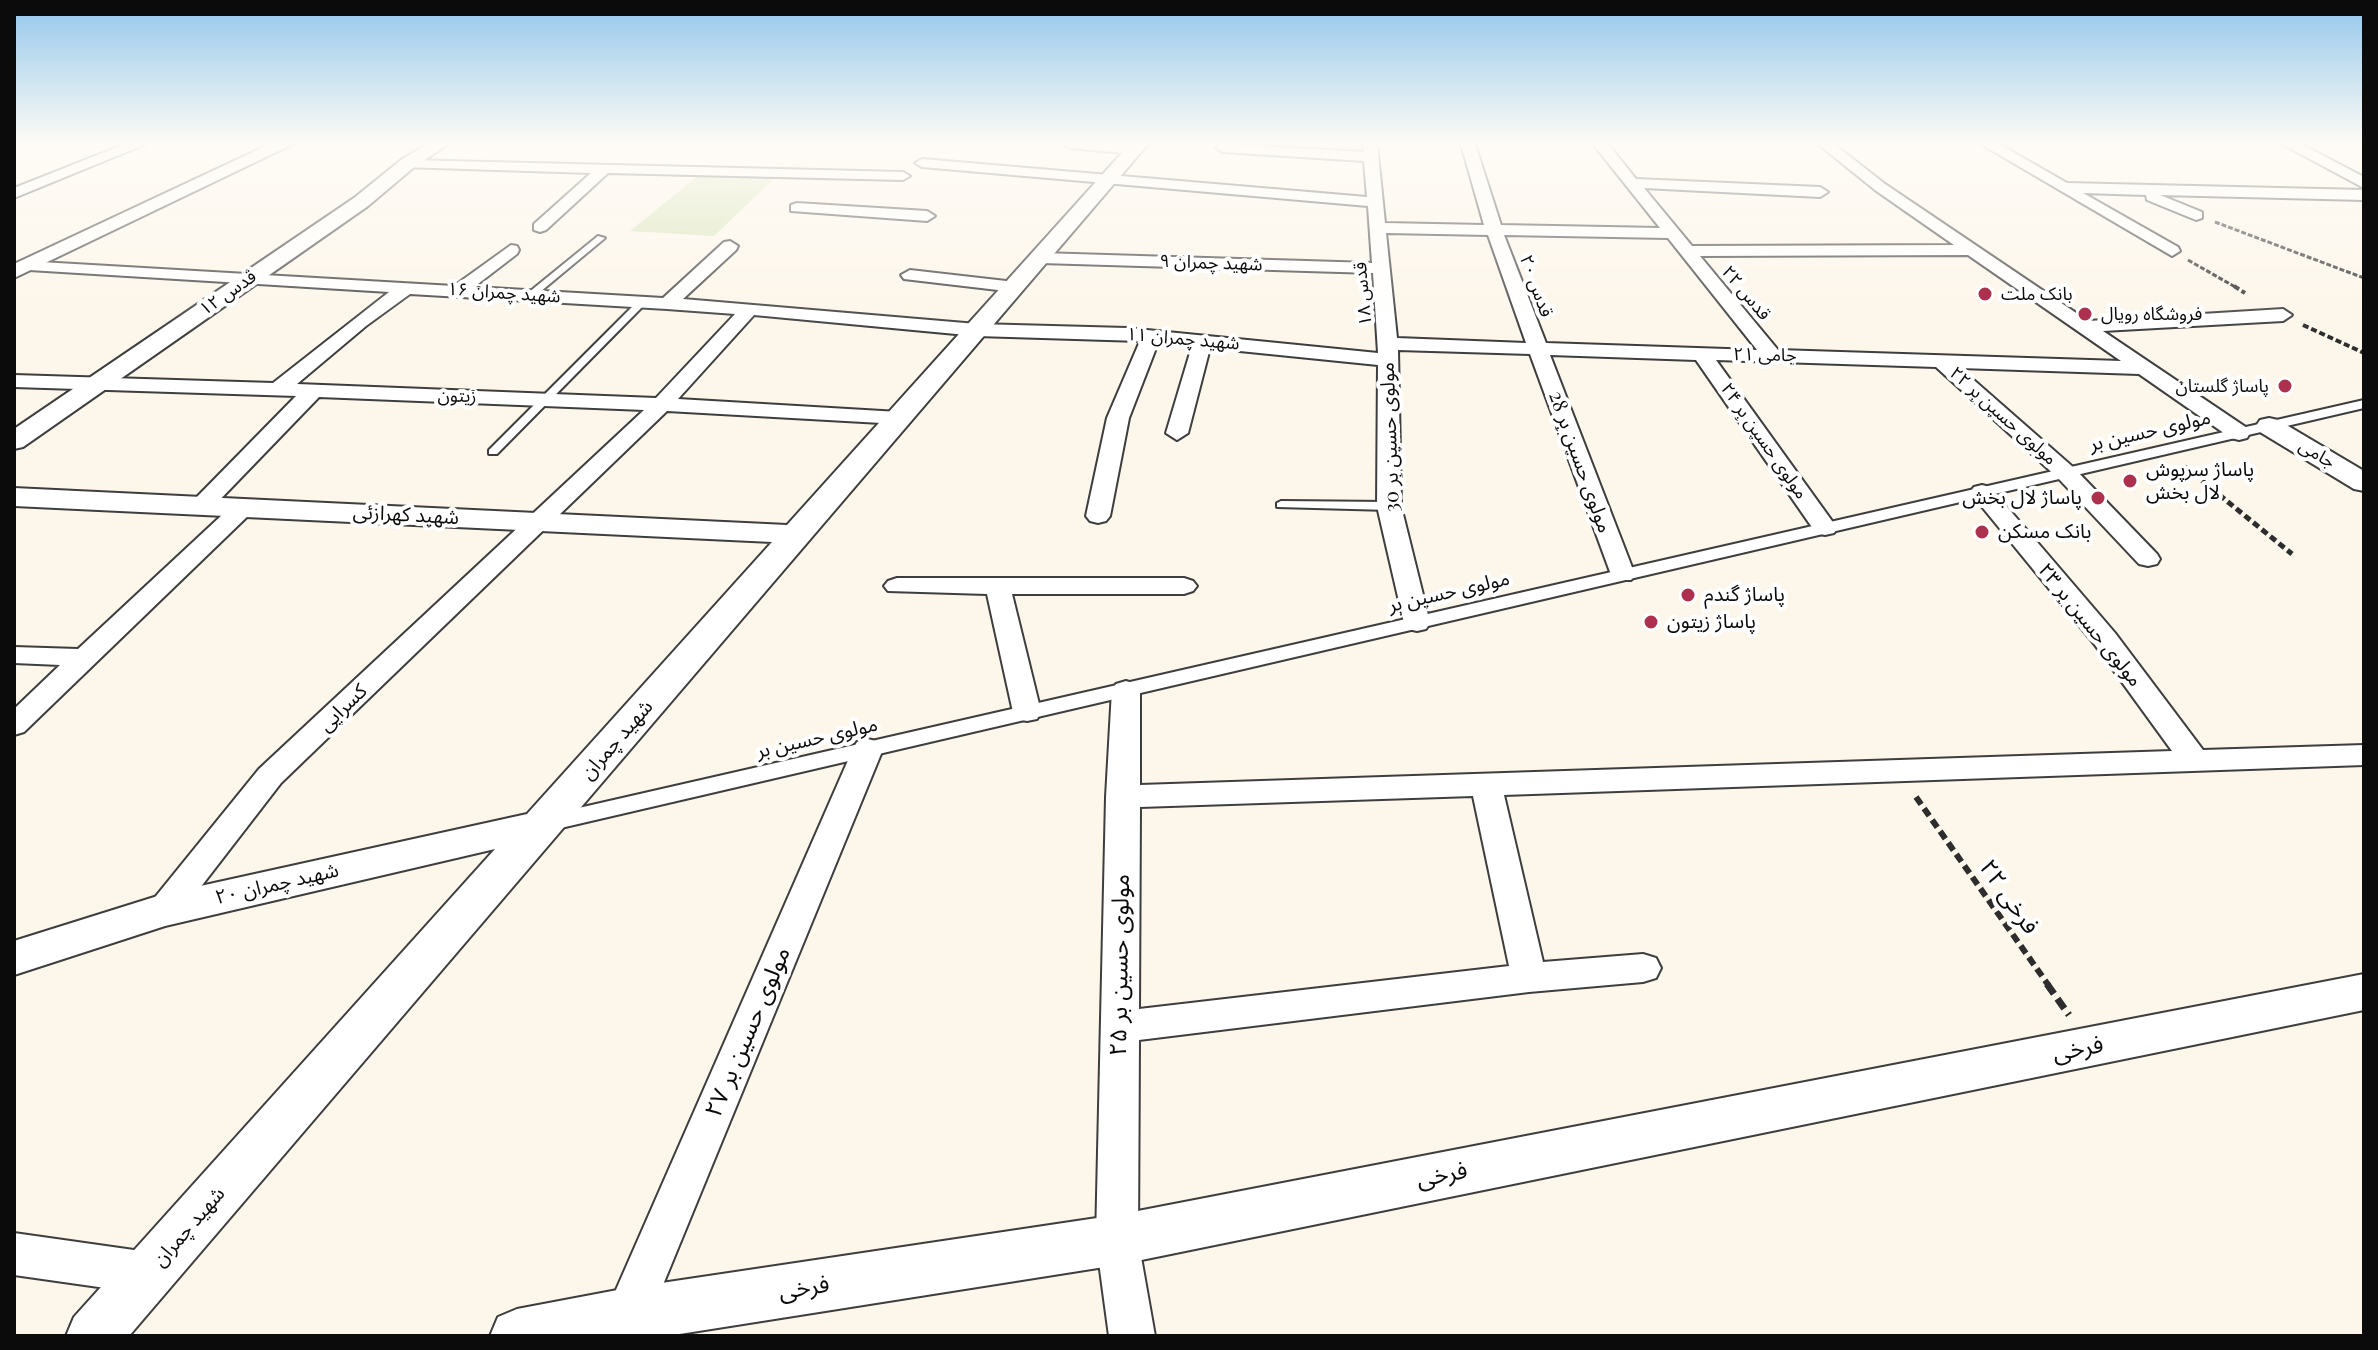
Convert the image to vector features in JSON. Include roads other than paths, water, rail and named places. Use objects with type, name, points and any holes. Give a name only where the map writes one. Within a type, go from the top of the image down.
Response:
[{"type":"street","points":[[22,268],[151,207]]},
{"type":"street","name":"قدس ۱۲","points":[[14,441],[354,207]]},
{"type":"street","points":[[540,227],[562,207]]},
{"type":"street","points":[[866,212],[871,207]]},
{"type":"street","name":"شهید چمران","points":[[93,1336],[1086,207]]},
{"type":"street","name":"قدس ۱۸","points":[[1375,207],[1388,352]]},
{"type":"street","name":"قدس ۲۰","points":[[1487,207],[1538,350]]},
{"type":"street","name":"قدس ۲۲","points":[[1650,207],[1772,356]]},
{"type":"street","points":[[1909,207],[2239,433]]},
{"type":"street","points":[[2097,207],[2172,251]]},
{"type":"street","points":[[2176,207],[2196,215]]},
{"type":"street","points":[[797,208],[927,216]]},
{"type":"street","points":[[1377,228],[1670,233]]},
{"type":"street","points":[[667,304],[730,246]]},
{"type":"street","points":[[459,290],[511,250]]},
{"type":"street","points":[[1685,251],[1972,250]]},
{"type":"street","name":"شهید چمران ۹","points":[[1041,258],[1381,268]]},
{"type":"street","name":"شهید چمران ۱۶","points":[[22,268],[252,276],[749,309],[977,330]]},
{"type":"street","points":[[910,275],[1015,287]]},
{"type":"street","points":[[276,391],[359,322],[408,287]]},
{"type":"street","name":"کسرایی","points":[[164,910],[270,776],[663,403],[749,309]]},
{"type":"street","points":[[2083,327],[2283,315]]},
{"type":"street","name":"شهید چمران ۱۱","points":[[977,330],[1388,352]]},
{"type":"street","points":[[1098,516],[1118,418],[1151,337]]},
{"type":"street","points":[[1177,433],[1203,340]]},
{"type":"street","name":"جامی ۲۱","points":[[1388,352],[1538,350],[2143,368]]},
{"type":"street","name":"مولوی حسین بر 28","points":[[1538,350],[1622,575]]},
{"type":"street","name":"مولوی حسین بر 30","points":[[1388,352],[1389,506],[1417,623]]},
{"type":"street","name":"مولوی حسین بر ۲۴","points":[[1702,354],[1825,528]]},
{"type":"street","name":"مولوی حسین بر ۲۲","points":[[1939,360],[2066,473],[2148,559]]},
{"type":"street","name":"زیتون","points":[[14,381],[548,398],[899,418]]},
{"type":"street","points":[[201,506],[312,392]]},
{"type":"street","name":"مولوی حسین بر","points":[[544,824],[2364,404]]},
{"type":"street","name":"جامی","points":[[2269,426],[2364,483]]},
{"type":"street","name":"مولوی حسین بر ۲۳","points":[[1982,492],[2105,639],[2194,760]]},
{"type":"street","name":"شهید کهرازئی","points":[[14,497],[798,534]]},
{"type":"street","points":[[14,725],[244,507]]},
{"type":"street","points":[[897,586],[1184,586]]},
{"type":"street","points":[[998,587],[1027,712]]},
{"type":"street","points":[[14,655],[85,658]]},
{"type":"street","name":"مولوی حسین بر ۲۵","points":[[1126,690],[1117,1240],[1132,1336]]},
{"type":"street","name":"مولوی حسین بر ۲۷","points":[[628,1315],[868,749]]},
{"type":"street","points":[[1122,797],[2364,755]]},
{"type":"street","points":[[1486,784],[1529,978]]},
{"type":"street","name":"شهید چمران ۲۰","points":[[14,958],[164,910],[544,824]]},
{"type":"street","points":[[1120,1027],[1529,978],[1643,968]]},
{"type":"street","name":"فرخی","points":[[517,1336],[628,1315],[1117,1240],[2364,992]]},
{"type":"street","points":[[14,1254],[148,1273]]},
{"type":"lane","points":[[531,295],[601,238]]},
{"type":"lane","points":[[493,452],[642,302]]},
{"type":"lane","points":[[1281,505],[1389,506]]},
{"type":"place","name":"بانک ملت","points":[[1985,294]]},
{"type":"place","name":"فروشگاه رویال","points":[[2085,314]]},
{"type":"place","name":"پاساژ گلستان","points":[[2285,386]]},
{"type":"place","name":"پاساژ سرپوش لال بخش","points":[[2130,481]]},
{"type":"place","name":"پاساژ لال بخش","points":[[2098,498]]},
{"type":"place","name":"بانک مسکن","points":[[1982,532]]},
{"type":"place","name":"پاساژ گندم","points":[[1688,595]]},
{"type":"place","name":"پاساژ زیتون","points":[[1651,622]]}]
